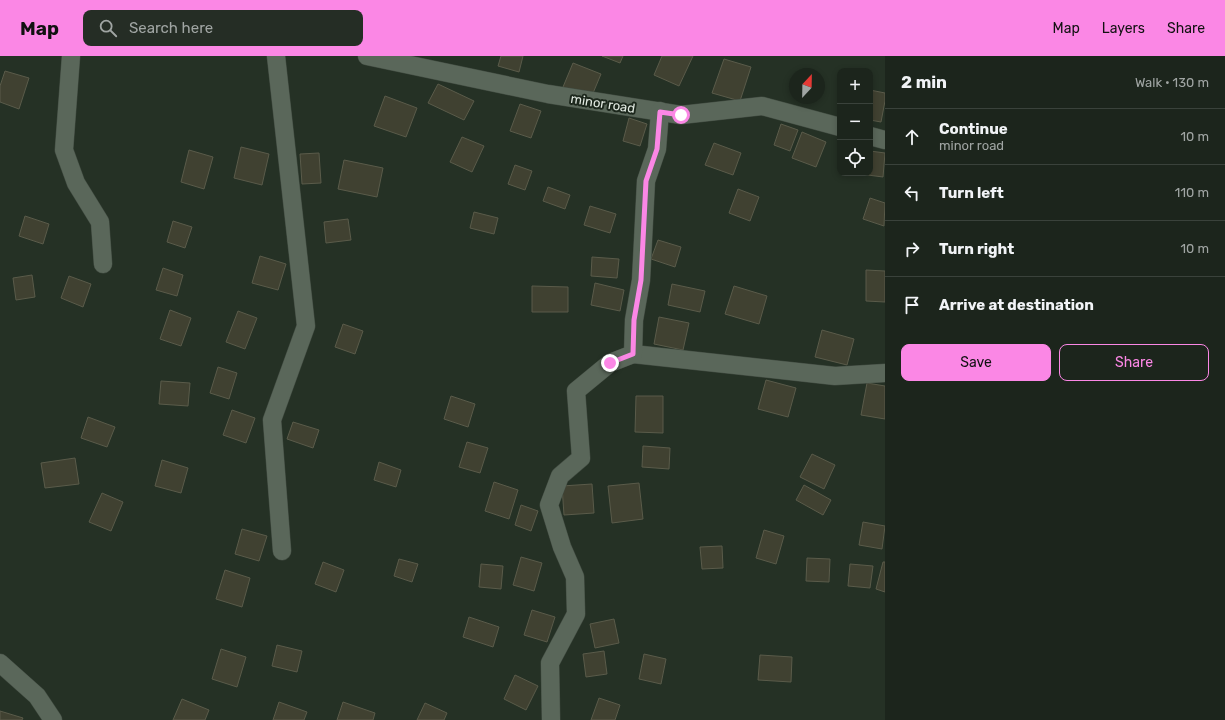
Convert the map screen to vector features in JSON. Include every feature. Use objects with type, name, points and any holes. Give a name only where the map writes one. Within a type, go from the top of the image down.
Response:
[{"type":"street","points":[[71,56],[64,150],[76,183],[100,222],[103,264]]},
{"type":"street","points":[[276,56],[306,326],[272,420],[282,551]]},
{"type":"street","name":"minor road","points":[[367,56],[548,94],[660,112],[681,115],[762,106],[837,126]]},
{"type":"street","points":[[633,354],[634,320],[641,280],[646,181],[657,149],[660,112]]},
{"type":"street","points":[[873,137],[885,140]]},
{"type":"street","points":[[551,720],[550,663],[576,614],[574,577],[562,547],[549,505],[560,476],[581,458],[576,391],[610,363],[633,354],[834,376],[885,373]]},
{"type":"street","points":[[0,663],[37,696],[53,720]]},
{"type":"building","points":[[501,56],[523,56],[519,72],[498,66]]},
{"type":"building","points":[[602,56],[623,56],[620,63]]},
{"type":"building","points":[[662,56],[693,56],[679,86],[654,75]]},
{"type":"building","points":[[724,59],[751,67],[740,101],[712,93]]},
{"type":"building","points":[[573,63],[601,74],[591,98],[563,87]]},
{"type":"building","points":[[5,71],[29,78],[19,109],[0,102],[0,86]]},
{"type":"building","points":[[438,84],[474,101],[464,120],[428,103]]},
{"type":"building","points":[[873,91],[885,93],[881,122],[873,121]]},
{"type":"building","points":[[385,96],[417,108],[406,137],[374,126]]},
{"type":"building","points":[[520,104],[541,111],[531,138],[510,131]]},
{"type":"building","points":[[629,118],[647,124],[640,146],[623,141]]},
{"type":"building","points":[[781,124],[798,130],[790,151],[774,145]]},
{"type":"building","points":[[802,132],[826,142],[816,167],[792,158]]},
{"type":"building","points":[[462,137],[484,146],[472,172],[450,162]]},
{"type":"building","points":[[714,143],[741,153],[733,175],[705,165]]},
{"type":"building","points":[[241,147],[269,154],[262,185],[234,178]]},
{"type":"building","points":[[189,150],[213,157],[204,189],[181,182]]},
{"type":"building","points":[[873,151],[885,153],[883,177],[873,176]]},
{"type":"building","points":[[319,153],[321,183],[302,184],[300,154]]},
{"type":"building","points":[[344,160],[383,168],[377,197],[338,189]]},
{"type":"building","points":[[515,165],[532,171],[525,190],[508,184]]},
{"type":"building","points":[[548,187],[570,195],[565,209],[543,201]]},
{"type":"building","points":[[738,189],[759,197],[750,221],[729,213]]},
{"type":"building","points":[[870,198],[885,203],[884,226],[863,219]]},
{"type":"building","points":[[590,206],[616,214],[610,233],[584,225]]},
{"type":"building","points":[[474,212],[498,218],[494,234],[470,228]]},
{"type":"building","points":[[25,216],[49,224],[43,244],[19,236]]},
{"type":"building","points":[[348,219],[351,240],[326,243],[324,222]]},
{"type":"building","points":[[173,221],[192,227],[185,248],[167,242]]},
{"type":"building","points":[[658,240],[681,247],[675,267],[651,259]]},
{"type":"building","points":[[260,256],[286,264],[278,290],[252,283]]},
{"type":"building","points":[[592,257],[619,259],[617,278],[591,276]]},
{"type":"building","points":[[163,268],[183,275],[177,296],[156,290]]},
{"type":"building","points":[[866,270],[885,271],[885,302],[866,301]]},
{"type":"building","points":[[32,275],[35,297],[16,300],[13,278]]},
{"type":"building","points":[[69,276],[91,284],[83,307],[61,298]]},
{"type":"building","points":[[595,283],[624,290],[620,311],[591,305]]},
{"type":"building","points":[[672,284],[705,291],[700,312],[668,305]]},
{"type":"building","points":[[532,286],[568,287],[568,312],[532,312]]},
{"type":"building","points":[[734,286],[767,296],[759,324],[725,314]]},
{"type":"building","points":[[170,310],[191,318],[181,346],[160,339]]},
{"type":"building","points":[[238,311],[257,318],[245,349],[226,342]]},
{"type":"building","points":[[659,317],[689,323],[683,350],[654,344]]},
{"type":"building","points":[[343,324],[363,331],[355,354],[335,347]]},
{"type":"building","points":[[822,330],[854,339],[847,365],[815,357]]},
{"type":"building","points":[[218,367],[237,373],[229,399],[210,393]]},
{"type":"building","points":[[766,380],[796,388],[788,417],[758,409]]},
{"type":"building","points":[[161,381],[190,383],[188,406],[159,404]]},
{"type":"building","points":[[867,383],[885,386],[885,419],[861,415]]},
{"type":"building","points":[[451,396],[475,404],[468,427],[444,419]]},
{"type":"building","points":[[636,396],[663,396],[663,433],[635,432]]},
{"type":"building","points":[[232,410],[255,418],[246,443],[223,435]]},
{"type":"building","points":[[88,417],[115,427],[107,447],[81,438]]},
{"type":"building","points":[[293,422],[319,430],[313,448],[287,439]]},
{"type":"building","points":[[467,442],[488,448],[480,473],[459,467]]},
{"type":"building","points":[[643,446],[670,448],[669,469],[642,467]]},
{"type":"building","points":[[812,454],[835,465],[824,489],[800,477]]},
{"type":"building","points":[[75,458],[79,484],[45,488],[41,463]]},
{"type":"building","points":[[162,460],[188,468],[181,493],[155,486]]},
{"type":"building","points":[[379,462],[401,470],[396,487],[374,480]]},
{"type":"building","points":[[494,482],[518,490],[509,519],[485,511]]},
{"type":"building","points":[[639,483],[643,519],[612,523],[608,486]]},
{"type":"building","points":[[592,484],[594,513],[564,515],[562,486]]},
{"type":"building","points":[[804,485],[831,500],[823,515],[796,500]]},
{"type":"building","points":[[102,493],[123,502],[111,531],[89,522]]},
{"type":"building","points":[[521,505],[538,511],[531,531],[515,525]]},
{"type":"building","points":[[863,522],[885,526],[882,549],[859,545]]},
{"type":"building","points":[[242,529],[267,536],[259,561],[235,554]]},
{"type":"building","points":[[764,530],[784,536],[776,564],[756,558]]},
{"type":"building","points":[[722,546],[723,568],[702,569],[700,547]]},
{"type":"building","points":[[521,557],[542,563],[534,591],[513,585]]},
{"type":"building","points":[[807,558],[830,559],[829,582],[806,581]]},
{"type":"building","points":[[399,559],[418,564],[412,582],[394,576]]},
{"type":"building","points":[[323,562],[344,570],[336,592],[315,584]]},
{"type":"building","points":[[883,562],[885,562],[885,592],[876,589]]},
{"type":"building","points":[[481,564],[503,566],[501,589],[479,587]]},
{"type":"building","points":[[850,564],[873,566],[870,588],[848,586]]},
{"type":"building","points":[[225,570],[250,578],[242,607],[216,599]]},
{"type":"building","points":[[532,610],[555,617],[547,642],[524,635]]},
{"type":"building","points":[[469,617],[499,627],[493,647],[463,637]]},
{"type":"building","points":[[614,619],[619,643],[595,648],[590,624]]},
{"type":"building","points":[[277,645],[302,651],[297,672],[272,666]]},
{"type":"building","points":[[221,649],[246,657],[237,687],[212,679]]},
{"type":"building","points":[[604,651],[607,674],[586,677],[583,654]]},
{"type":"building","points":[[644,654],[666,659],[661,684],[639,679]]},
{"type":"building","points":[[760,655],[792,657],[791,682],[758,680]]},
{"type":"building","points":[[515,675],[538,686],[526,710],[504,699]]},
{"type":"building","points":[[599,698],[620,705],[615,720],[591,720]]},
{"type":"building","points":[[182,699],[209,710],[205,720],[173,720]]},
{"type":"building","points":[[279,702],[307,712],[304,720],[273,720]]},
{"type":"building","points":[[343,702],[375,713],[373,720],[337,720]]},
{"type":"building","points":[[425,703],[447,713],[444,720],[417,720]]},
{"type":"building","points":[[0,711],[23,718],[22,720],[0,720]]},
{"type":"route","points":[[610,363],[633,354],[634,320],[641,280],[646,181],[657,149],[660,112],[681,115]]}]
